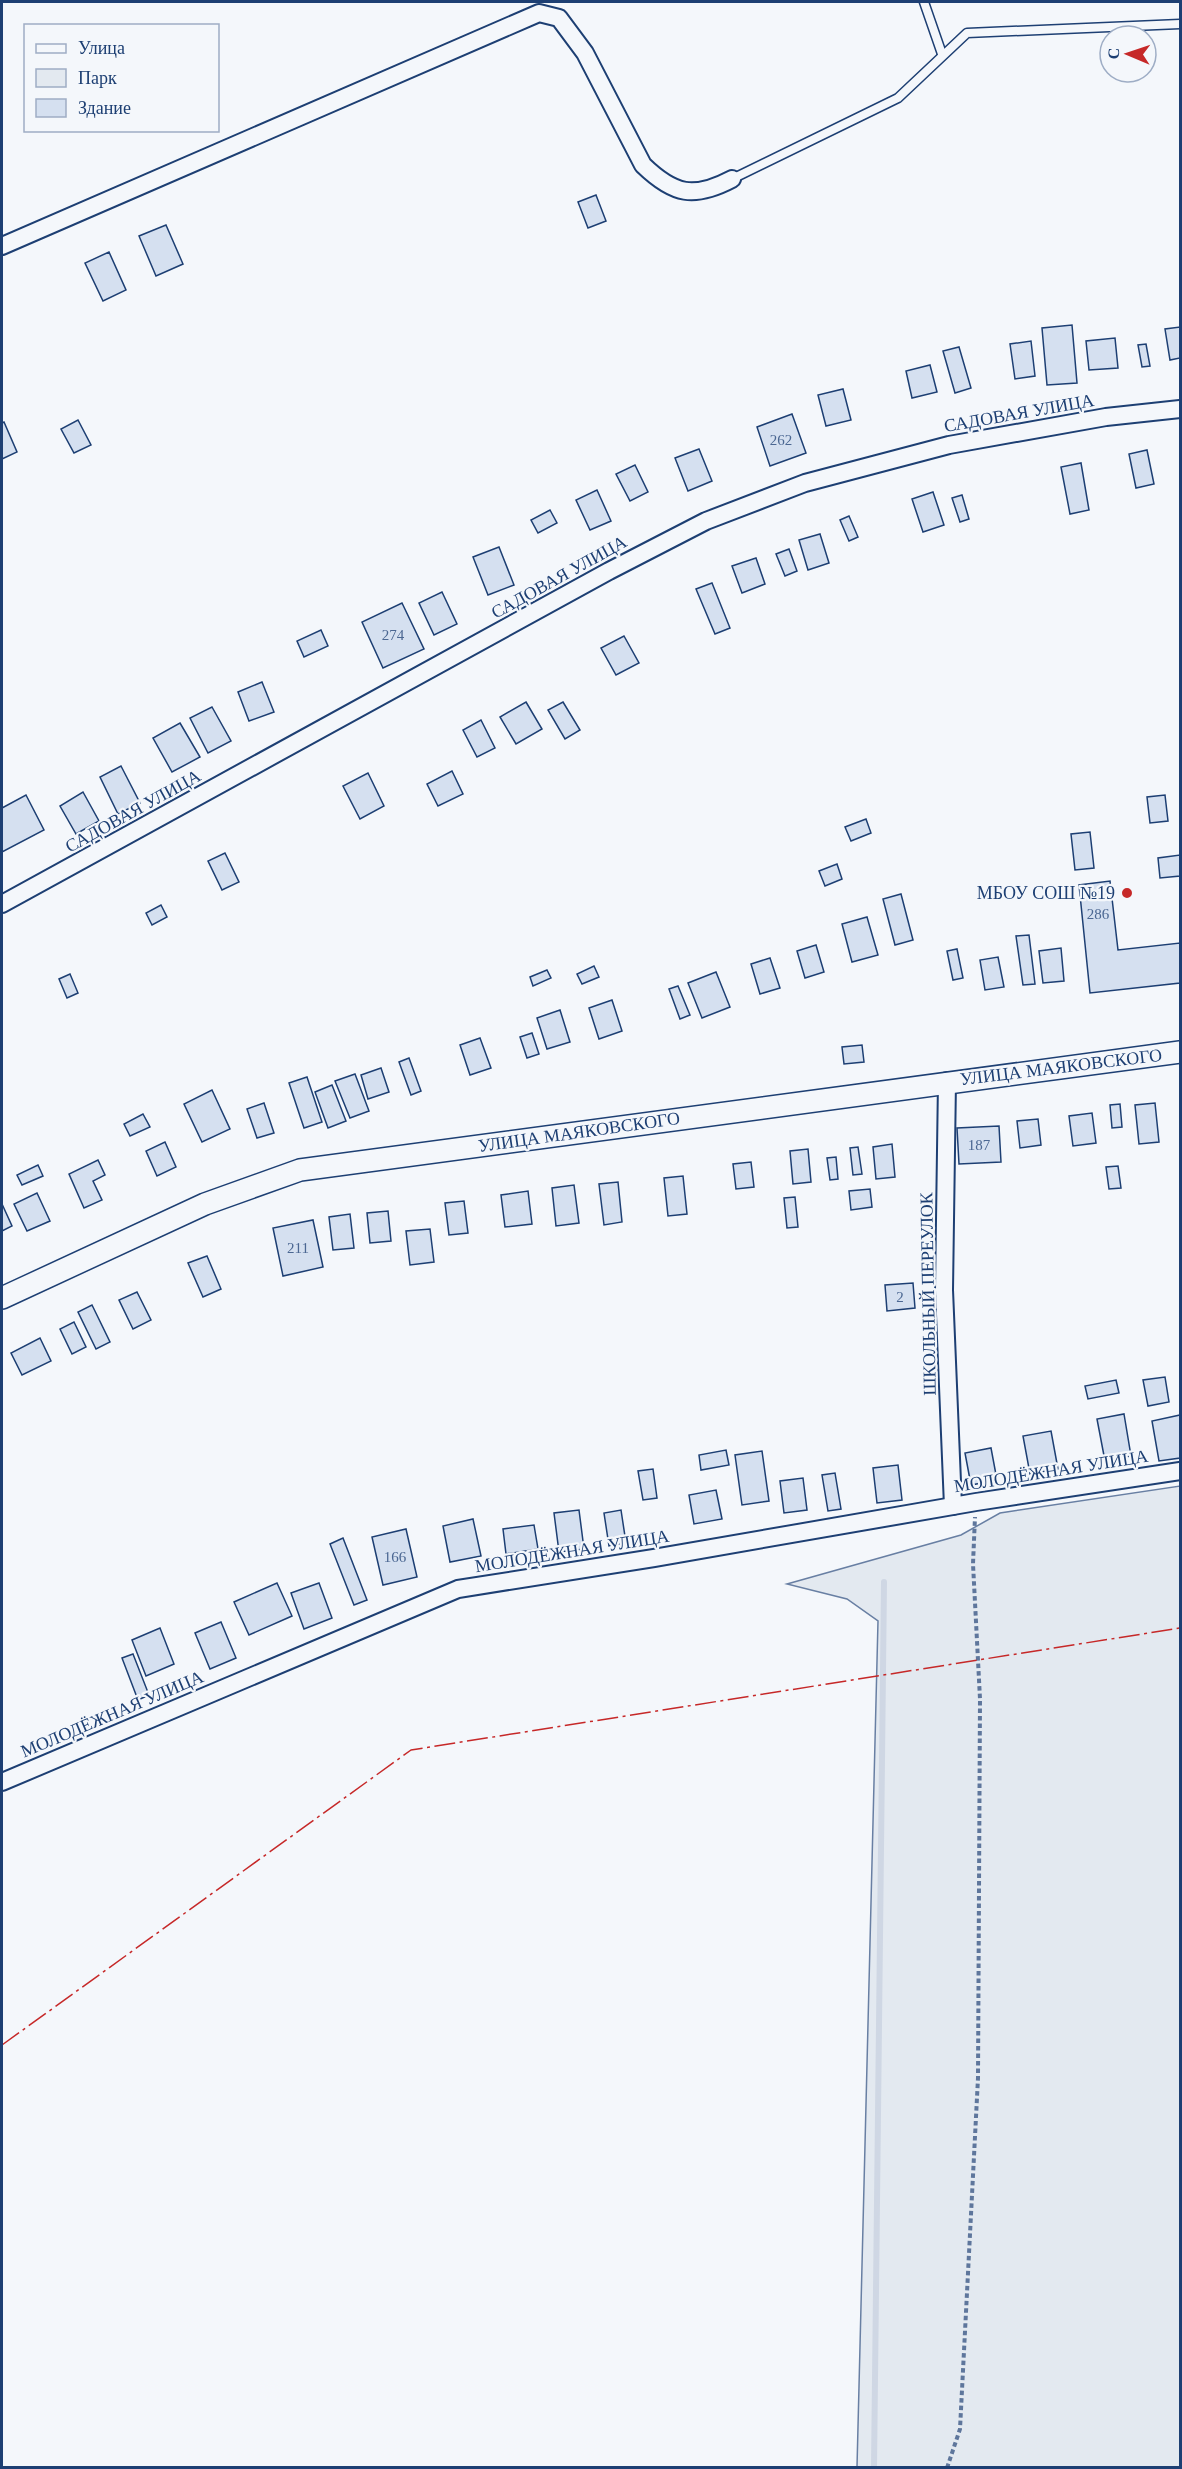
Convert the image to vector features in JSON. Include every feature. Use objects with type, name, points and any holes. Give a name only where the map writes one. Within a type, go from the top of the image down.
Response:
[{"type":"street","points":[[2,246],[539,13],[559,18],[585,52],[634,142],[643,165],[658,179],[670,188],[696,191],[711,190],[732,179]]},
{"type":"street","name":"САДОВАЯ УЛИЦА","points":[[2,904],[706,520],[805,483],[949,444],[1106,417],[1180,409]]},
{"type":"street","name":"УЛИЦА МАЯКОВСКОГО","points":[[2,1298],[205,1204],[300,1170],[947,1081],[1180,1052]]},
{"type":"street","name":"ШКОЛЬНЫЙ ПЕРЕУЛОК","points":[[947,1081],[944,1290],[953,1506]]},
{"type":"street","name":"МОЛОДЁЖНАЯ УЛИЦА","points":[[2,1782],[458,1589],[654,1558],[976,1502],[1180,1471]]},
{"type":"lane","points":[[924,2],[942,54]]},
{"type":"lane","points":[[732,179],[898,98],[942,54],[967,33],[1180,24]]},
{"type":"path","points":[[947,2468],[960,2428],[978,2078],[980,1699],[973,1564],[976,1502]]},
{"type":"green space","points":[[1180,1486],[1180,2467],[857,2467],[878,1621],[847,1599],[787,1584],[961,1535],[1000,1513]]},
{"type":"building","points":[[596,195],[606,221],[588,228],[578,202]]},
{"type":"building","points":[[166,225],[183,264],[156,276],[139,236]]},
{"type":"building","points":[[109,252],[126,290],[103,301],[85,263]]},
{"type":"building","points":[[1072,325],[1077,383],[1047,385],[1042,328]]},
{"type":"building","points":[[1180,327],[1180,358],[1170,360],[1165,329]]},
{"type":"building","points":[[1115,338],[1118,368],[1089,370],[1086,341]]},
{"type":"building","points":[[1031,341],[1035,376],[1015,379],[1010,344]]},
{"type":"building","points":[[1146,344],[1150,366],[1142,367],[1138,345]]},
{"type":"building","points":[[959,347],[971,388],[955,393],[943,351]]},
{"type":"building","points":[[930,365],[937,392],[912,398],[906,371]]},
{"type":"building","points":[[843,389],[851,420],[826,426],[818,395]]},
{"type":"building","points":[[792,414],[806,453],[770,466],[757,427]]},
{"type":"building","points":[[78,420],[91,445],[74,453],[61,429]]},
{"type":"building","points":[[4,422],[17,452],[2,459],[2,423]]},
{"type":"building","points":[[699,449],[712,481],[688,491],[675,458]]},
{"type":"building","points":[[1147,450],[1154,484],[1136,488],[1129,454]]},
{"type":"building","points":[[1081,463],[1089,510],[1070,514],[1061,467]]},
{"type":"building","points":[[635,465],[648,492],[630,501],[616,474]]},
{"type":"building","points":[[597,490],[611,521],[590,530],[576,500]]},
{"type":"building","points":[[933,492],[944,525],[923,532],[912,499]]},
{"type":"building","points":[[962,495],[969,519],[960,522],[952,498]]},
{"type":"building","points":[[550,510],[557,523],[538,533],[531,520]]},
{"type":"building","points":[[849,516],[858,537],[849,541],[840,520]]},
{"type":"building","points":[[820,534],[829,563],[808,570],[799,540]]},
{"type":"building","points":[[499,547],[514,585],[488,595],[473,557]]},
{"type":"building","points":[[789,549],[797,571],[785,576],[776,554]]},
{"type":"building","points":[[756,558],[765,584],[742,593],[732,566]]},
{"type":"building","points":[[712,583],[730,628],[715,634],[696,589]]},
{"type":"building","points":[[442,592],[457,624],[434,635],[419,603]]},
{"type":"building","points":[[402,603],[424,649],[383,668],[362,622]]},
{"type":"building","points":[[321,630],[328,646],[304,657],[297,641]]},
{"type":"building","points":[[624,636],[639,663],[616,675],[601,648]]},
{"type":"building","points":[[262,682],[274,712],[249,721],[238,692]]},
{"type":"building","points":[[526,702],[542,729],[516,744],[500,717]]},
{"type":"building","points":[[563,702],[580,730],[565,739],[548,710]]},
{"type":"building","points":[[212,707],[231,741],[208,753],[190,718]]},
{"type":"building","points":[[481,720],[495,748],[477,757],[463,730]]},
{"type":"building","points":[[180,723],[200,757],[172,772],[153,738]]},
{"type":"building","points":[[121,766],[140,803],[118,814],[100,777]]},
{"type":"building","points":[[452,771],[463,794],[438,806],[427,784]]},
{"type":"building","points":[[368,773],[384,806],[360,819],[343,786]]},
{"type":"building","points":[[83,792],[99,821],[76,834],[60,806]]},
{"type":"building","points":[[26,795],[44,830],[2,852],[2,808]]},
{"type":"building","points":[[1165,795],[1168,821],[1150,823],[1147,797]]},
{"type":"building","points":[[866,819],[871,833],[851,841],[845,827]]},
{"type":"building","points":[[1090,832],[1094,868],[1075,870],[1071,834]]},
{"type":"building","points":[[225,853],[239,882],[222,890],[208,861]]},
{"type":"building","points":[[1180,855],[1180,876],[1160,878],[1158,858]]},
{"type":"building","points":[[837,864],[842,879],[825,886],[819,871]]},
{"type":"building","points":[[1110,881],[1118,950],[1180,943],[1180,983],[1090,993],[1079,885]]},
{"type":"building","points":[[901,894],[913,940],[895,945],[883,899]]},
{"type":"building","points":[[161,905],[167,917],[152,925],[146,913]]},
{"type":"building","points":[[867,917],[878,955],[852,962],[842,924]]},
{"type":"building","points":[[1029,935],[1035,984],[1023,985],[1016,936]]},
{"type":"building","points":[[816,945],[824,972],[805,978],[797,951]]},
{"type":"building","points":[[1061,948],[1064,981],[1043,983],[1039,951]]},
{"type":"building","points":[[957,949],[963,978],[953,980],[947,951]]},
{"type":"building","points":[[998,957],[1004,987],[985,990],[980,960]]},
{"type":"building","points":[[770,958],[780,988],[760,994],[751,964]]},
{"type":"building","points":[[594,966],[599,977],[582,984],[577,974]]},
{"type":"building","points":[[547,970],[551,978],[533,986],[530,977]]},
{"type":"building","points":[[716,972],[730,1007],[702,1018],[688,983]]},
{"type":"building","points":[[70,974],[78,993],[67,998],[59,979]]},
{"type":"building","points":[[678,986],[690,1015],[680,1019],[669,989]]},
{"type":"building","points":[[612,1000],[622,1031],[599,1039],[589,1008]]},
{"type":"building","points":[[560,1010],[570,1042],[547,1049],[537,1018]]},
{"type":"building","points":[[532,1033],[539,1054],[527,1058],[520,1037]]},
{"type":"building","points":[[480,1038],[491,1068],[470,1075],[460,1045]]},
{"type":"building","points":[[862,1045],[864,1062],[844,1064],[842,1047]]},
{"type":"building","points":[[409,1058],[421,1091],[411,1095],[399,1062]]},
{"type":"building","points":[[381,1068],[389,1092],[368,1099],[361,1075]]},
{"type":"building","points":[[355,1074],[369,1111],[350,1118],[335,1081]]},
{"type":"building","points":[[307,1077],[322,1122],[304,1128],[289,1083]]},
{"type":"building","points":[[332,1085],[346,1121],[328,1128],[315,1092]]},
{"type":"building","points":[[212,1090],[230,1129],[202,1142],[184,1104]]},
{"type":"building","points":[[264,1103],[274,1133],[257,1138],[247,1109]]},
{"type":"building","points":[[1155,1103],[1159,1142],[1139,1144],[1135,1105]]},
{"type":"building","points":[[1120,1104],[1122,1127],[1112,1128],[1110,1105]]},
{"type":"building","points":[[1092,1113],[1096,1143],[1073,1146],[1069,1116]]},
{"type":"building","points":[[143,1114],[150,1127],[130,1136],[124,1124]]},
{"type":"building","points":[[1038,1119],[1041,1145],[1020,1148],[1017,1121]]},
{"type":"building","points":[[999,1126],[1001,1162],[959,1164],[957,1128]]},
{"type":"building","points":[[165,1142],[176,1167],[157,1176],[146,1151]]},
{"type":"building","points":[[892,1144],[895,1177],[876,1179],[873,1147]]},
{"type":"building","points":[[858,1147],[862,1174],[853,1175],[850,1148]]},
{"type":"building","points":[[808,1149],[811,1182],[793,1184],[790,1151]]},
{"type":"building","points":[[836,1157],[838,1179],[830,1180],[827,1158]]},
{"type":"building","points":[[98,1160],[105,1175],[93,1181],[102,1200],[84,1208],[69,1174]]},
{"type":"building","points":[[751,1162],[754,1187],[736,1189],[733,1164]]},
{"type":"building","points":[[38,1165],[43,1176],[22,1185],[17,1175]]},
{"type":"building","points":[[1118,1166],[1121,1188],[1109,1189],[1106,1167]]},
{"type":"building","points":[[683,1176],[687,1214],[668,1216],[664,1178]]},
{"type":"building","points":[[618,1182],[622,1222],[604,1225],[599,1184]]},
{"type":"building","points":[[574,1185],[579,1223],[556,1226],[552,1188]]},
{"type":"building","points":[[870,1189],[872,1207],[851,1210],[849,1191]]},
{"type":"building","points":[[528,1191],[532,1224],[505,1227],[501,1195]]},
{"type":"building","points":[[37,1193],[50,1221],[27,1231],[14,1204]]},
{"type":"building","points":[[795,1197],[798,1227],[787,1228],[784,1198]]},
{"type":"building","points":[[464,1201],[468,1233],[449,1235],[445,1203]]},
{"type":"building","points":[[2,1204],[12,1226],[2,1231]]},
{"type":"building","points":[[388,1211],[391,1241],[370,1243],[367,1213]]},
{"type":"building","points":[[350,1214],[354,1248],[333,1250],[329,1217]]},
{"type":"building","points":[[313,1220],[323,1267],[283,1276],[273,1228]]},
{"type":"building","points":[[430,1229],[434,1262],[410,1265],[406,1231]]},
{"type":"building","points":[[207,1256],[221,1289],[203,1297],[188,1263]]},
{"type":"building","points":[[913,1283],[915,1308],[887,1311],[885,1285]]},
{"type":"building","points":[[137,1292],[151,1320],[133,1329],[119,1300]]},
{"type":"building","points":[[92,1305],[110,1342],[96,1349],[78,1312]]},
{"type":"building","points":[[74,1322],[86,1347],[72,1354],[60,1329]]},
{"type":"building","points":[[40,1338],[51,1361],[22,1375],[11,1353]]},
{"type":"building","points":[[1165,1377],[1169,1402],[1148,1406],[1143,1380]]},
{"type":"building","points":[[1116,1380],[1119,1393],[1088,1399],[1085,1386]]},
{"type":"building","points":[[1124,1414],[1131,1456],[1105,1461],[1097,1419]]},
{"type":"building","points":[[1180,1415],[1180,1458],[1159,1461],[1152,1421]]},
{"type":"building","points":[[1051,1431],[1058,1469],[1030,1474],[1023,1436]]},
{"type":"building","points":[[991,1448],[997,1480],[971,1485],[965,1453]]},
{"type":"building","points":[[726,1450],[729,1465],[701,1470],[699,1455]]},
{"type":"building","points":[[762,1451],[769,1501],[742,1505],[735,1455]]},
{"type":"building","points":[[898,1465],[902,1500],[877,1503],[873,1468]]},
{"type":"building","points":[[653,1469],[657,1498],[643,1500],[638,1471]]},
{"type":"building","points":[[835,1473],[841,1509],[828,1511],[822,1475]]},
{"type":"building","points":[[803,1478],[807,1510],[784,1513],[780,1481]]},
{"type":"building","points":[[716,1490],[722,1519],[694,1524],[689,1495]]},
{"type":"building","points":[[579,1510],[584,1549],[559,1552],[554,1513]]},
{"type":"building","points":[[621,1510],[626,1543],[609,1546],[604,1513]]},
{"type":"building","points":[[473,1519],[481,1556],[450,1562],[443,1526]]},
{"type":"building","points":[[534,1525],[538,1549],[506,1554],[503,1529]]},
{"type":"building","points":[[406,1529],[417,1577],[383,1585],[372,1537]]},
{"type":"building","points":[[343,1538],[367,1600],[354,1605],[330,1544]]},
{"type":"building","points":[[277,1583],[292,1616],[249,1635],[234,1602]]},
{"type":"building","points":[[319,1583],[332,1618],[304,1629],[291,1593]]},
{"type":"building","points":[[221,1622],[236,1658],[210,1669],[195,1633]]},
{"type":"building","points":[[160,1628],[174,1664],[146,1676],[132,1640]]},
{"type":"building","points":[[133,1654],[149,1695],[138,1700],[122,1658]]},
{"type":"waterway","points":[[874,2468],[884,1582]]},
{"type":"power","points":[[2,2045],[411,1750],[1180,1628]]},
{"type":"place","name":"МБОУ СОШ №19","points":[[1127,893]]}]
